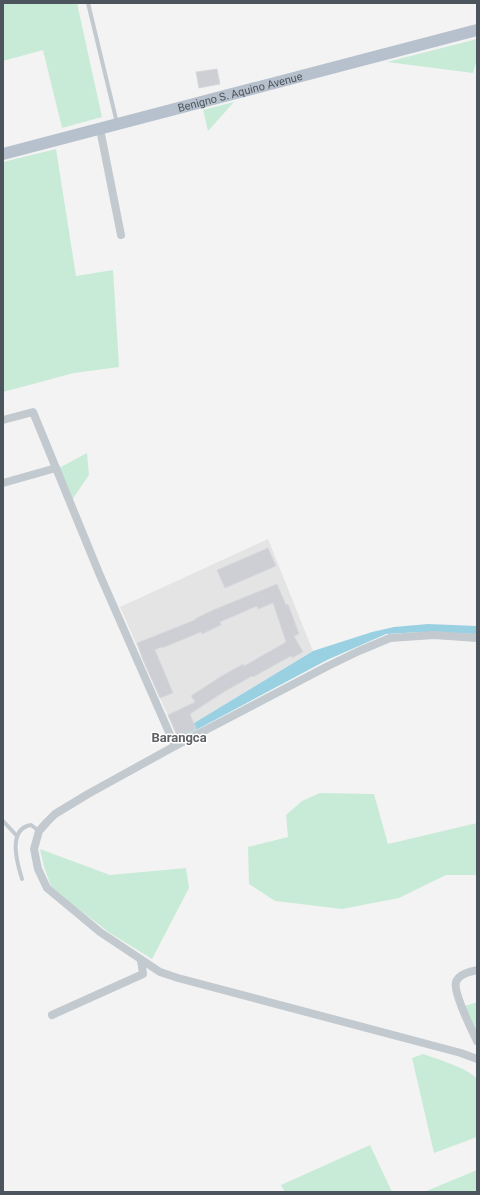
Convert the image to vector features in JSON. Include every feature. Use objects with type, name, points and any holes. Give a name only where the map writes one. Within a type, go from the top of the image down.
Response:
[{"type":"main road","name":"Benigno S. Aquino Avenue","points":[[3,154],[477,30]]},
{"type":"street","points":[[100,129],[120,235]]},
{"type":"street","points":[[3,420],[33,412],[99,573],[175,746]]},
{"type":"street","points":[[3,483],[56,468]]},
{"type":"street","points":[[477,638],[434,635],[390,638],[359,651],[175,746],[55,814],[39,831],[34,849],[38,869],[47,888],[100,932],[160,972],[461,1053],[477,1059]]},
{"type":"street","points":[[52,1015],[143,974],[141,960]]},
{"type":"street","points":[[477,970],[464,973],[456,981],[458,998],[477,1041]]},
{"type":"lane","points":[[88,3],[117,124]]},
{"type":"lane","points":[[3,822],[17,836]]},
{"type":"lane","points":[[22,879],[16,855],[17,836],[21,829],[32,824],[39,831]]},
{"type":"shaded area","points":[[268,539],[313,651],[176,734],[120,607]]},
{"type":"green space","points":[[3,3],[77,3],[102,117],[62,128],[43,50],[3,61]]},
{"type":"green space","points":[[477,39],[477,59],[473,73],[387,62]]},
{"type":"green space","points":[[234,102],[208,131],[203,110]]},
{"type":"green space","points":[[56,149],[76,276],[113,270],[119,367],[74,373],[3,392],[3,162]]},
{"type":"green space","points":[[87,453],[89,475],[72,500],[59,468]]},
{"type":"green space","points":[[320,793],[374,794],[388,844],[477,823],[477,875],[446,875],[399,898],[342,909],[275,901],[249,884],[248,847],[288,837],[286,815],[302,801]]},
{"type":"green space","points":[[40,849],[110,875],[186,868],[189,888],[152,959],[110,933],[51,886],[44,867]]},
{"type":"green space","points":[[477,1002],[477,1034],[465,1006]]},
{"type":"green space","points":[[423,1054],[467,1071],[477,1079],[477,1137],[434,1153],[412,1058]]},
{"type":"green space","points":[[370,1145],[392,1192],[285,1192],[281,1185]]},
{"type":"green space","points":[[477,1170],[477,1192],[424,1192]]},
{"type":"water","points":[[428,624],[477,626],[477,634],[421,632],[386,634],[327,660],[170,744],[166,738],[176,734],[313,651],[372,632],[394,627]]},
{"type":"building","points":[[217,69],[220,84],[199,88],[196,72]]},
{"type":"building","points":[[268,548],[276,566],[225,588],[217,570]]},
{"type":"building","points":[[277,584],[286,605],[288,604],[299,634],[294,636],[303,652],[292,658],[291,656],[253,677],[252,676],[190,714],[196,729],[178,738],[168,715],[195,702],[191,696],[220,677],[243,664],[244,666],[286,642],[273,603],[258,609],[257,606],[220,622],[221,625],[202,634],[201,632],[155,650],[173,693],[160,698],[137,643],[195,620],[213,610]]},
{"type":"district","name":"Barangca","points":[[179,737]]}]
